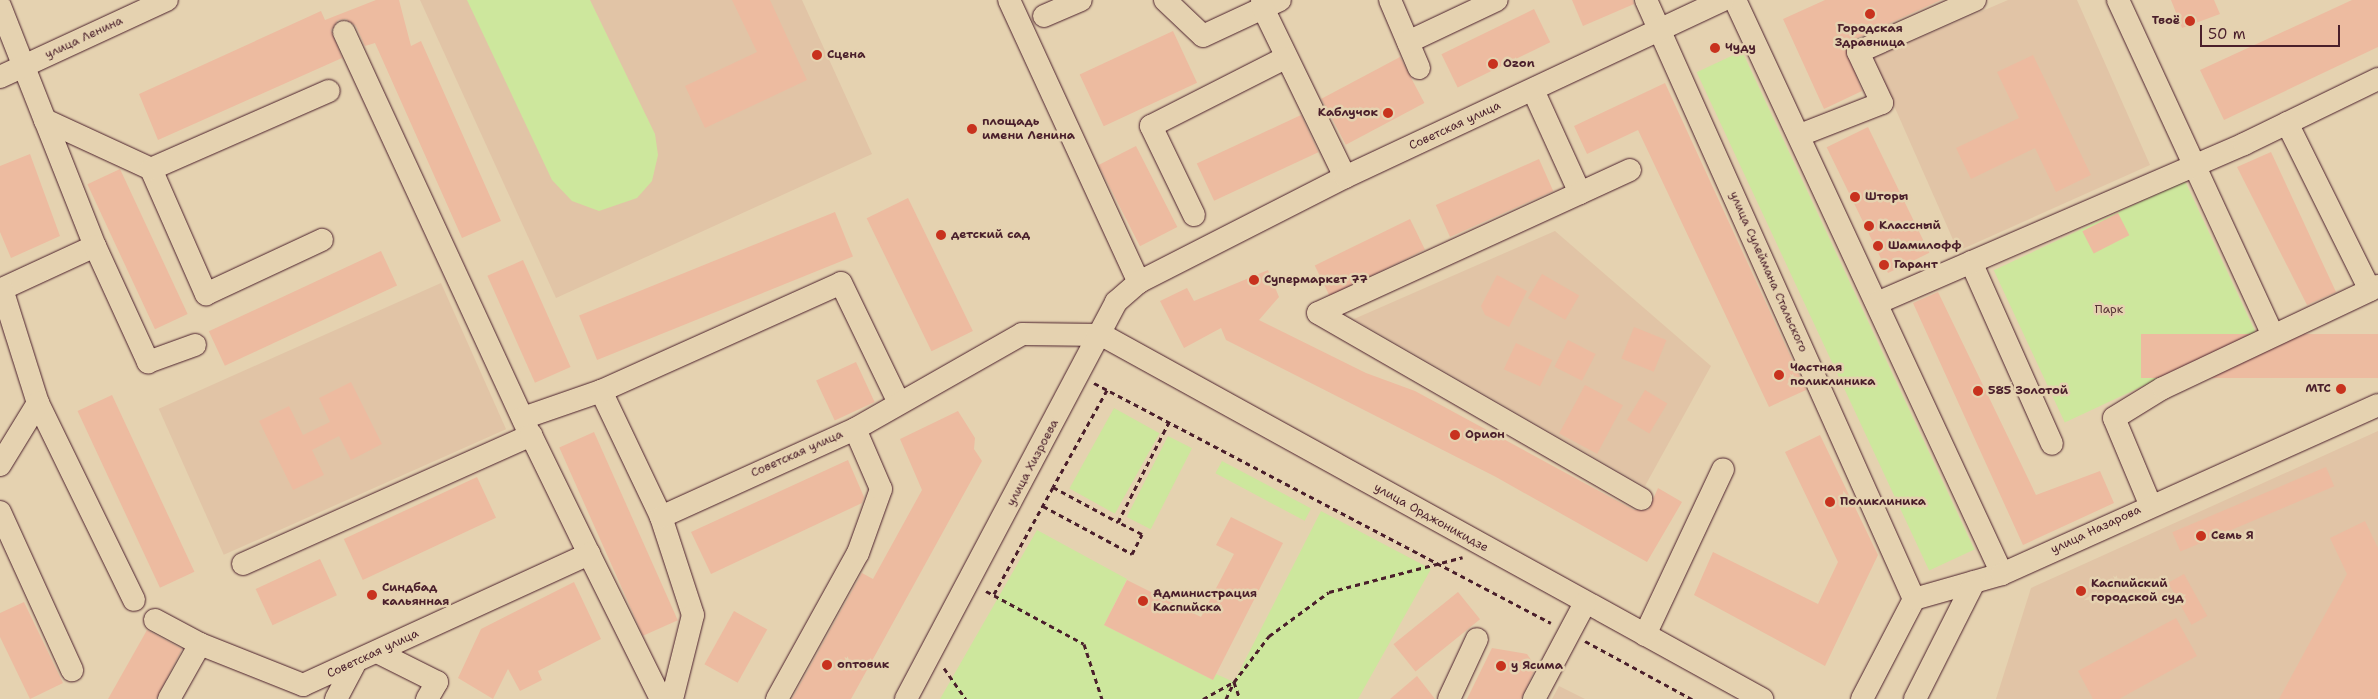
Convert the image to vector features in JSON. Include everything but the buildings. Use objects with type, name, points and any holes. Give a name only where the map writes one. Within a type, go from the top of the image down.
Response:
[{"type":"street","name":"улица Ленина","points":[[0,76],[167,0]]},
{"type":"street","points":[[1009,0],[1139,282]]},
{"type":"street","points":[[1044,16],[1081,0]]},
{"type":"street","points":[[1165,0],[1203,36],[1268,3],[1285,58],[1345,177]]},
{"type":"street","points":[[1390,0],[1420,68]]},
{"type":"street","points":[[1408,42],[1497,0]]},
{"type":"street","name":"улица Сулеймана Стальского","points":[[1646,0],[1914,599]]},
{"type":"street","name":"Советская улица","points":[[1190,257],[1345,177],[1723,0]]},
{"type":"street","points":[[1735,0],[1800,135],[2002,574]]},
{"type":"street","points":[[1800,135],[1882,103],[1858,52],[1974,0]]},
{"type":"street","points":[[2118,0],[2192,166],[2274,335]]},
{"type":"street","points":[[0,6],[26,64],[45,120],[95,246],[148,362],[195,345]]},
{"type":"street","points":[[344,32],[527,427],[661,699]]},
{"type":"street","points":[[1194,215],[1151,126],[1285,58]]},
{"type":"street","points":[[1877,303],[2192,166],[2288,123],[2378,79]]},
{"type":"street","points":[[1533,90],[1580,193]]},
{"type":"street","points":[[151,169],[329,91]]},
{"type":"street","points":[[45,120],[151,169],[206,294],[322,240]]},
{"type":"street","points":[[2150,504],[2114,418],[2163,388],[2374,288],[2288,123]]},
{"type":"street","points":[[1630,170],[1318,313],[1641,499]]},
{"type":"street","points":[[95,246],[1,287],[38,403],[134,600]]},
{"type":"street","name":"улица Хизроева","points":[[906,699],[1102,335],[1116,302],[1139,282],[1190,257]]},
{"type":"street","points":[[1971,262],[2052,444]]},
{"type":"street","points":[[243,564],[602,391],[841,283],[899,403]]},
{"type":"street","points":[[855,429],[1022,334],[1102,335]]},
{"type":"street","name":"улица Орджоникидзе","points":[[1102,335],[1762,699]]},
{"type":"street","points":[[602,391],[661,517],[692,615],[672,699]]},
{"type":"street","points":[[0,465],[38,403]]},
{"type":"street","name":"улица Назарова","points":[[1914,599],[2002,574],[2150,504],[2378,405]]},
{"type":"street","name":"Советская улица","points":[[661,517],[855,429],[881,489],[858,553],[780,692]]},
{"type":"street","points":[[1645,635],[1723,469]]},
{"type":"street","points":[[0,512],[72,670]]},
{"type":"street","name":"Советская улица","points":[[155,620],[200,644],[304,685],[354,665],[377,652],[589,554]]},
{"type":"street","points":[[1915,699],[1974,582]]},
{"type":"street","points":[[1862,699],[1914,599]]},
{"type":"street","points":[[1534,699],[1585,603]]},
{"type":"street","points":[[1449,699],[1477,639]]},
{"type":"street","points":[[169,699],[200,644]]},
{"type":"street","points":[[377,652],[437,682],[427,699]]},
{"type":"street","points":[[336,699],[354,665]]},
{"type":"path","points":[[1080,376],[1436,561],[1692,699]]},
{"type":"path","points":[[994,594],[1107,390]]},
{"type":"path","points":[[1118,522],[1169,422]]},
{"type":"path","points":[[1042,506],[1132,554],[1142,534],[1053,487]]},
{"type":"path","points":[[1226,699],[1234,682],[1268,636],[1329,592],[1436,561],[1494,552]]},
{"type":"path","points":[[970,582],[1084,644],[1102,699]]},
{"type":"path","points":[[933,651],[966,699]]},
{"type":"path","points":[[1203,699],[1234,682]]},
{"type":"path","points":[[1234,682],[1240,699]]},
{"type":"shaded area","points":[[420,0],[802,0],[872,154],[556,298]]},
{"type":"shaded area","points":[[2008,0],[2077,0],[2150,165],[1958,251],[1873,58]]},
{"type":"shaded area","points":[[1555,231],[1711,366],[1645,486],[1354,319]]},
{"type":"shaded area","points":[[441,283],[506,429],[224,555],[159,409]]},
{"type":"shaded area","points":[[2378,431],[2378,699],[1996,699],[2031,588]]},
{"type":"shaded area","points":[[1559,686],[1585,699],[1552,699]]},
{"type":"green space","points":[[467,0],[590,0],[655,134],[658,155],[652,181],[637,198],[599,211],[572,201],[552,180]]},
{"type":"green space","points":[[1742,51],[1974,549],[1929,571],[1697,72]]},
{"type":"green space","name":"Парк","points":[[2185,181],[2256,333],[2065,422],[1994,270]]},
{"type":"green space","points":[[1114,408],[1159,433],[1115,514],[1069,488]]},
{"type":"green space","points":[[1168,436],[1192,448],[1151,529],[1127,517]]},
{"type":"green space","points":[[1222,461],[1311,508],[1305,521],[1215,473]]},
{"type":"green space","points":[[1321,511],[1431,569],[1358,699],[940,699],[1037,530],[1127,579],[1104,625],[1213,680],[1216,674],[1234,682]]},
{"type":"place","name":"Городская Здравница","points":[[1870,14]]},
{"type":"place","name":"Твоё","points":[[2190,21]]},
{"type":"place","name":"Чуду","points":[[1715,48]]},
{"type":"place","name":"Сцена","points":[[817,55]]},
{"type":"place","name":"Ozon","points":[[1493,64]]},
{"type":"place","name":"Каблучок","points":[[1388,113]]},
{"type":"place","name":"площадь имени Ленина","points":[[972,129]]},
{"type":"place","name":"Шторы","points":[[1855,197]]},
{"type":"place","name":"Классный","points":[[1869,226]]},
{"type":"place","name":"детский сад","points":[[941,235]]},
{"type":"place","name":"Шамилофф","points":[[1878,246]]},
{"type":"place","name":"Гарант","points":[[1884,265]]},
{"type":"place","name":"Супермаркет 77","points":[[1254,280]]},
{"type":"place","name":"Частная поликлиника","points":[[1779,375]]},
{"type":"place","name":"МТС","points":[[2341,389]]},
{"type":"place","name":"585 Золотой","points":[[1978,391]]},
{"type":"place","name":"Орион","points":[[1455,435]]},
{"type":"place","name":"Поликлиника","points":[[1830,502]]},
{"type":"place","name":"Семь Я","points":[[2201,536]]},
{"type":"place","name":"Каспийский городской суд","points":[[2081,591]]},
{"type":"place","name":"Синдбад кальянная","points":[[372,595]]},
{"type":"place","name":"Администрация Каспийска","points":[[1143,601]]},
{"type":"place","name":"оптовик","points":[[827,665]]},
{"type":"place","name":"у Ясима","points":[[1501,666]]}]
